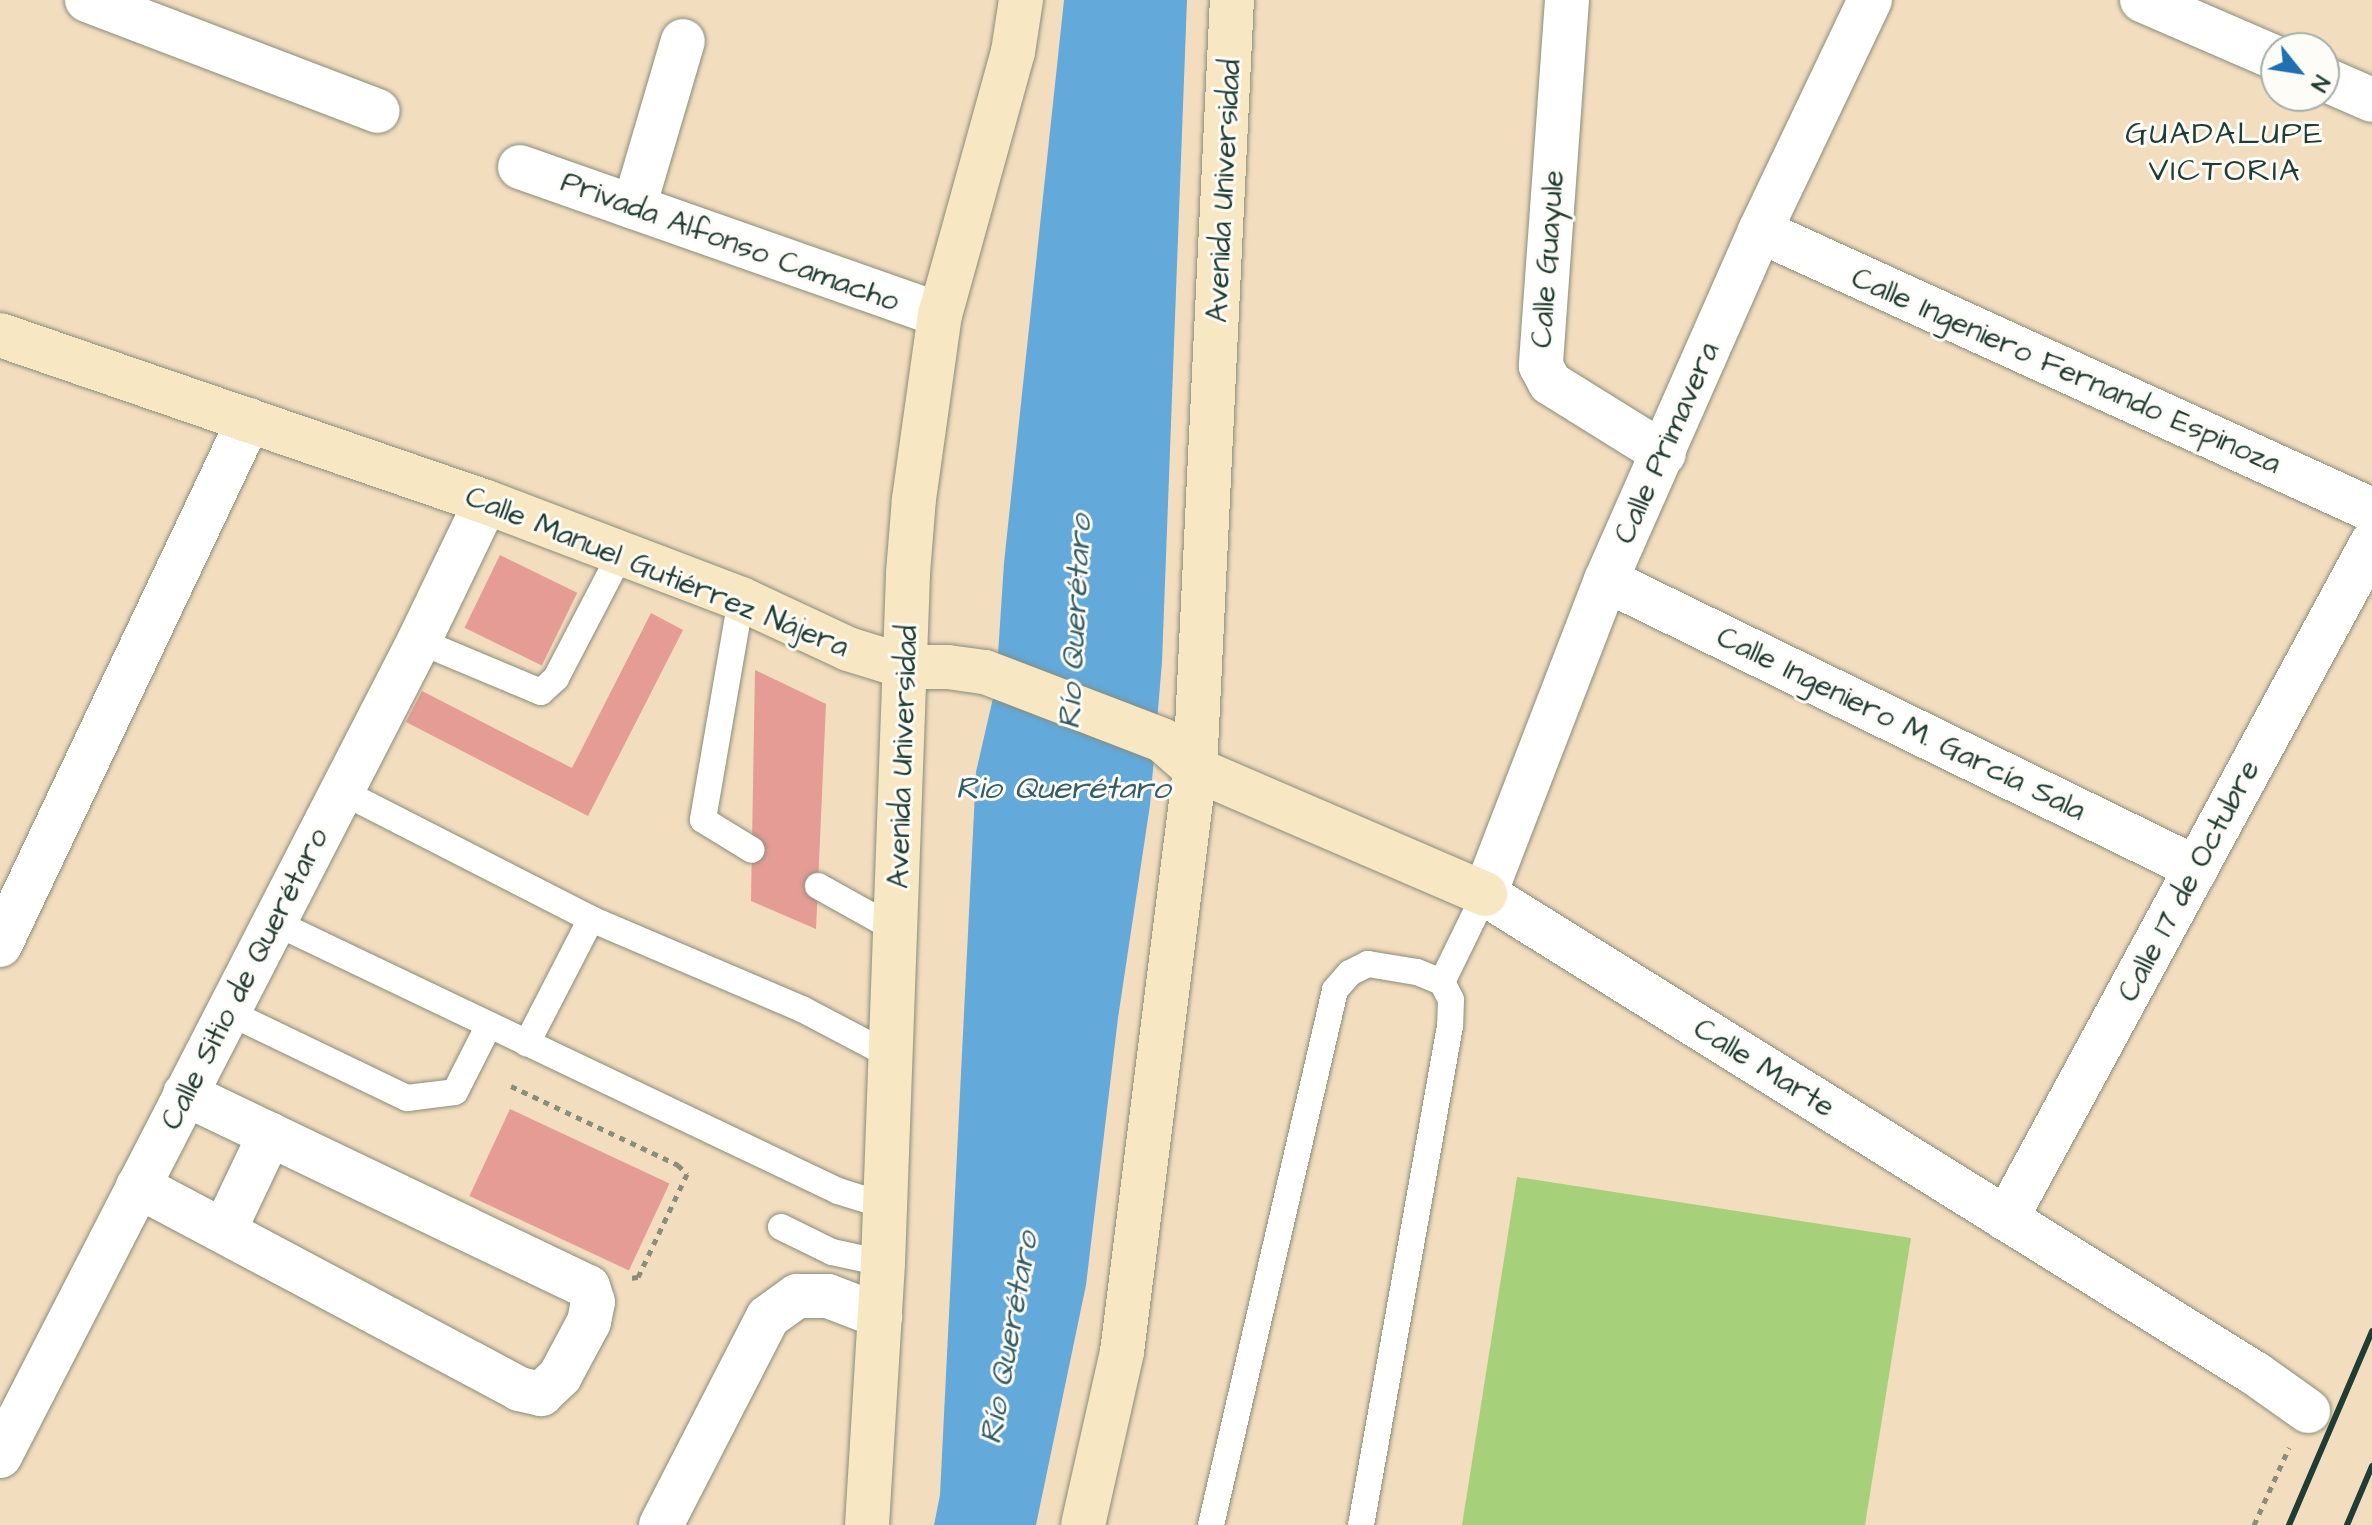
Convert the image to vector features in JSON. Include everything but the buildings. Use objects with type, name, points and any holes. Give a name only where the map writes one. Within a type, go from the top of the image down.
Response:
[{"type":"main road","name":"Avenida Universidad","points":[[867,1525],[893,1057],[914,499],[940,315],[1013,52],[1021,0]]},
{"type":"main road","name":"Avenida Universidad","points":[[1083,1525],[1122,1352],[1195,769],[1232,0]]},
{"type":"main road","name":"Calle Manuel Gutiérrez Nájera","points":[[0,335],[486,502],[741,599],[848,649],[906,667],[948,667],[985,672],[1162,740],[1195,769]]},
{"type":"main road","name":"Calle Marte","points":[[1195,769],[1485,894]]},
{"type":"street","points":[[87,0],[377,111]]},
{"type":"street","name":"Calle Guayule","points":[[1567,0],[1541,366],[1550,383],[1664,454]]},
{"type":"street","name":"Calle Primavera","points":[[1485,894],[1606,580],[1760,231],[1870,0]]},
{"type":"street","points":[[2142,0],[2260,51]]},
{"type":"street","points":[[634,207],[683,41]]},
{"type":"street","points":[[2340,86],[2372,100]]},
{"type":"street","name":"Privada Alfonso Camacho","points":[[520,167],[940,315]]},
{"type":"street","name":"Calle Ingeniero Fernando Espinoza","points":[[1760,231],[2372,510]]},
{"type":"street","points":[[0,945],[249,420]]},
{"type":"street","name":"Calle Sitio de Querétaro","points":[[0,1456],[14,1394],[138,1186],[419,641],[486,502]]},
{"type":"street","name":"Calle 17 de Octubre","points":[[2006,1219],[2372,543]]},
{"type":"street","name":"Calle Ingeniero M. García Sala","points":[[1606,580],[2196,868]]},
{"type":"street","name":"Calle Marte","points":[[1485,894],[2256,1374],[2300,1426]]},
{"type":"street","points":[[138,1186],[519,1389],[541,1394],[560,1376],[589,1322],[593,1302],[588,1287],[185,1094]]},
{"type":"street","points":[[224,1231],[270,1134]]},
{"type":"street","points":[[661,1525],[768,1317],[797,1296],[828,1296],[880,1316]]},
{"type":"lane","points":[[419,641],[541,692],[556,678],[621,553]]},
{"type":"lane","points":[[741,599],[703,820],[752,850]]},
{"type":"lane","points":[[341,791],[591,919],[802,1009],[893,1057]]},
{"type":"lane","points":[[818,886],[897,930]]},
{"type":"lane","points":[[1442,982],[1485,894]]},
{"type":"lane","points":[[527,1043],[591,919]]},
{"type":"lane","points":[[274,922],[838,1191],[886,1206]]},
{"type":"lane","points":[[1211,1525],[1335,990],[1350,973],[1368,964],[1417,972],[1442,982],[1451,1000],[1450,1026],[1361,1525]]},
{"type":"lane","points":[[228,1012],[407,1098],[455,1092],[489,1025]]},
{"type":"lane","points":[[781,1227],[832,1252],[883,1263]]},
{"type":"path","points":[[511,1086],[678,1165],[687,1174],[638,1277],[626,1278]]},
{"type":"path","points":[[2254,1525],[2300,1426]]},
{"type":"green space","points":[[1517,1177],[1911,1238],[1865,1525],[1462,1525]]},
{"type":"water","name":"Rio Querétaro","points":[[1064,0],[1187,0],[1162,662],[1150,805],[1118,1018],[1086,1285],[1036,1525],[934,1525],[940,1495],[976,772],[996,685],[1004,563]]},
{"type":"railway","points":[[2289,1525],[2372,1331]]},
{"type":"railway","points":[[2347,1525],[2372,1466]]},
{"type":"district","name":"GUADALUPE VICTORIA","points":[[2225,154]]},
{"type":"water label","name":"Río Querétaro","points":[[1076,622]]},
{"type":"water label","name":"Río Querétaro","points":[[1010,1338]]}]
